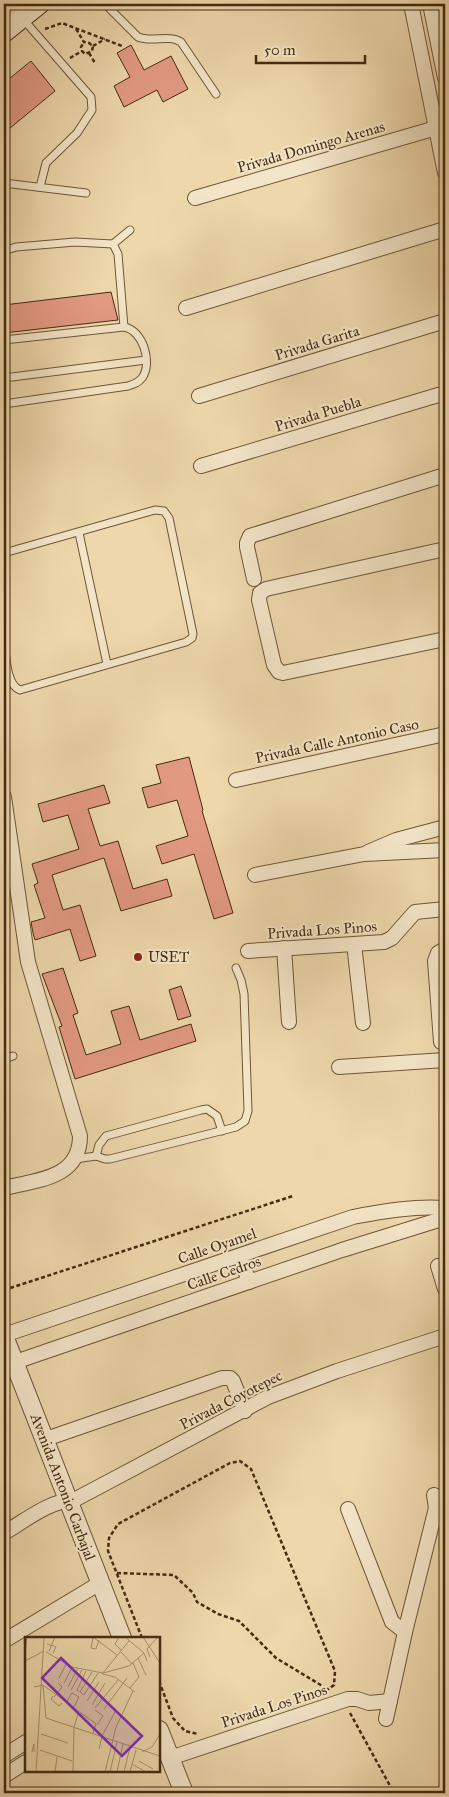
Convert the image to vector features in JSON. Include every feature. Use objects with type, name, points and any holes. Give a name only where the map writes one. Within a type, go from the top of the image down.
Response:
[{"type":"main road","points":[[4,32],[11,10],[39,4]]},
{"type":"street","points":[[411,4],[445,173]]},
{"type":"street","points":[[430,4],[445,78]]},
{"type":"street","name":"Privada Domingo Arenas","points":[[195,198],[436,128]]},
{"type":"street","points":[[186,308],[445,230]]},
{"type":"street","name":"Privada Garita","points":[[199,396],[445,321]]},
{"type":"street","name":"Privada Puebla","points":[[201,466],[445,393]]},
{"type":"street","points":[[254,579],[247,547],[248,539],[254,535],[445,475]]},
{"type":"street","points":[[445,549],[266,589],[260,593],[259,600],[274,665],[279,672],[287,673],[445,639]]},
{"type":"street","name":"Privada Calle Antonio Caso","points":[[236,780],[445,734]]},
{"type":"street","points":[[4,796],[28,962],[80,1136],[79,1152],[65,1170],[56,1176],[4,1188]]},
{"type":"street","points":[[364,854],[396,840],[445,827]]},
{"type":"street","points":[[255,874],[364,854],[445,850]]},
{"type":"street","name":"Privada Los Pinos","points":[[248,950],[388,941],[415,912],[445,909]]},
{"type":"street","points":[[354,944],[363,1023]]},
{"type":"street","points":[[284,948],[289,1022]]},
{"type":"street","points":[[441,1042],[435,960],[438,953],[445,949]]},
{"type":"street","points":[[339,1067],[445,1060]]},
{"type":"street","name":"Calle Oyamel","points":[[4,1335],[353,1217],[386,1210],[426,1206],[445,1208]]},
{"type":"street","name":"Calle Cedros","points":[[15,1362],[342,1250],[445,1218]]},
{"type":"street","points":[[240,1256],[249,1282]]},
{"type":"street","points":[[438,1266],[445,1289]]},
{"type":"street","name":"Avenida Antonio Carbajal","points":[[4,1335],[122,1637]]},
{"type":"street","name":"Privada Coyotepec","points":[[4,1533],[52,1505],[67,1499],[76,1499],[268,1397],[445,1336]]},
{"type":"street","points":[[44,1440],[222,1378],[230,1378],[233,1381],[244,1410]]},
{"type":"street","points":[[386,1719],[405,1632],[436,1508],[434,1495]]},
{"type":"street","points":[[348,1509],[392,1622],[405,1632]]},
{"type":"street","points":[[4,1641],[100,1583]]},
{"type":"street","name":"Privada Los Pinos","points":[[170,1758],[343,1700],[357,1699],[369,1703],[390,1701]]},
{"type":"street","points":[[160,1733],[170,1758],[179,1791]]},
{"type":"street","points":[[4,1756],[25,1743]]},
{"type":"street","points":[[4,1776],[25,1763]]},
{"type":"lane","points":[[105,4],[138,37],[144,39],[174,39],[181,42],[216,94]]},
{"type":"lane","points":[[11,10],[91,97],[92,110],[77,133],[46,163],[40,188]]},
{"type":"lane","points":[[4,183],[86,193]]},
{"type":"lane","points":[[4,251],[16,247],[75,242],[113,244],[130,230]]},
{"type":"lane","points":[[113,244],[118,254],[124,327]]},
{"type":"lane","points":[[4,340],[124,327],[133,331],[140,339],[144,347],[146,360],[146,369],[142,377],[136,383],[128,386],[4,404]]},
{"type":"lane","points":[[4,378],[146,360]]},
{"type":"lane","points":[[4,553],[155,510],[164,511],[169,518],[193,630],[192,638],[186,642],[20,690],[15,688],[10,681],[4,641]]},
{"type":"lane","points":[[79,533],[107,664]]},
{"type":"lane","points":[[75,1159],[96,1156],[110,1159],[222,1131],[241,1125],[245,1121],[248,1111],[244,994],[236,968]]},
{"type":"lane","points":[[4,1059],[13,1056]]},
{"type":"lane","points":[[96,1156],[99,1145],[106,1136],[201,1110],[207,1110],[217,1116],[222,1131]]},
{"type":"path","points":[[44,29],[62,23],[122,46]]},
{"type":"path","points":[[75,28],[84,42],[93,46]]},
{"type":"path","points":[[89,54],[93,46],[105,39]]},
{"type":"path","points":[[82,51],[81,47],[84,42]]},
{"type":"path","points":[[82,51],[85,54],[89,54],[95,64]]},
{"type":"path","points":[[70,58],[82,51]]},
{"type":"path","points":[[4,1290],[294,1196]]},
{"type":"path","points":[[142,1637],[108,1551],[109,1538],[118,1524],[230,1463],[240,1461],[251,1469],[335,1671],[334,1685],[321,1696]]},
{"type":"path","points":[[117,1573],[174,1575],[193,1593],[197,1602],[218,1614],[239,1621],[276,1658],[343,1700],[394,1793]]},
{"type":"path","points":[[160,1683],[173,1718],[186,1731],[202,1735]]},
{"type":"building","points":[[131,45],[144,70],[171,56],[188,89],[163,102],[157,90],[124,107],[114,86],[130,77],[117,53]]},
{"type":"building","points":[[31,61],[55,91],[4,133],[4,83]]},
{"type":"building","points":[[111,292],[118,320],[4,333],[4,305]]},
{"type":"building","points":[[189,757],[202,811],[233,913],[214,919],[194,854],[162,864],[156,846],[188,836],[177,800],[148,808],[142,788],[161,783],[156,765]]},
{"type":"building","points":[[104,785],[110,803],[88,809],[100,846],[118,841],[133,889],[167,879],[172,896],[121,911],[104,858],[52,875],[63,910],[80,905],[96,956],[80,961],[70,929],[35,940],[33,933],[31,922],[45,918],[34,885],[38,883],[32,864],[79,849],[68,815],[43,822],[38,804]]},
{"type":"building","points":[[63,968],[78,1013],[73,1015],[86,1055],[121,1044],[111,1011],[129,1006],[140,1040],[191,1024],[196,1041],[75,1079],[59,1027],[62,1026],[42,974]]},
{"type":"building","points":[[181,986],[191,1016],[178,1020],[169,990]]},
{"type":"place","name":"USET","points":[[138,957]]}]
